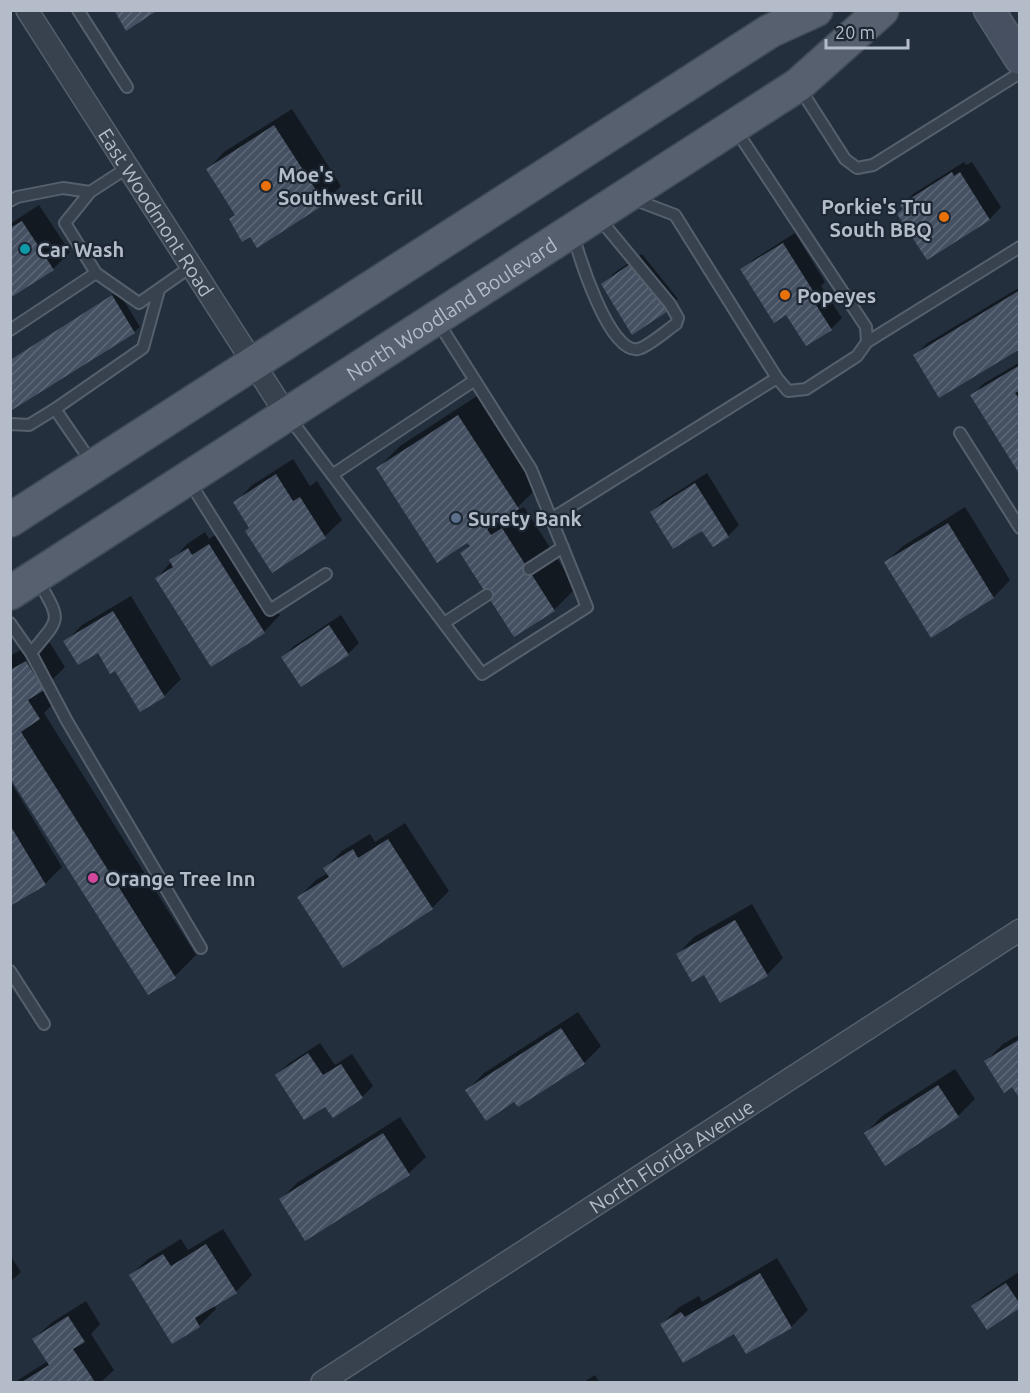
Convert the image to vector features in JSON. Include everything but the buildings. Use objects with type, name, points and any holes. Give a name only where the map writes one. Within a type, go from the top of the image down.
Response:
[{"type":"main road","points":[[10,520],[770,31],[816,10]]},
{"type":"main road","name":"North Woodland Boulevard","points":[[23,585],[435,317],[798,85],[882,10]]},
{"type":"main road","points":[[989,10],[1020,59]]},
{"type":"street","name":"East Woodmont Road","points":[[27,10],[286,414]]},
{"type":"street","name":"North Florida Avenue","points":[[321,1383],[1020,930]]},
{"type":"lane","points":[[78,10],[127,87]]},
{"type":"lane","points":[[798,85],[845,159],[856,168],[873,165],[1020,73]]},
{"type":"lane","points":[[734,126],[866,327],[867,342]]},
{"type":"lane","points":[[128,168],[90,192],[65,223],[96,273],[139,303],[192,267]]},
{"type":"lane","points":[[10,201],[17,197],[63,188],[90,192]]},
{"type":"lane","points":[[624,196],[675,215],[788,392],[806,389],[857,356],[867,342],[1020,247]]},
{"type":"lane","points":[[583,222],[670,304],[678,318],[676,324],[640,349],[631,349],[621,341],[603,314],[582,267],[583,222]]},
{"type":"lane","points":[[10,330],[96,273]]},
{"type":"lane","points":[[10,424],[29,425],[143,348],[159,290]]},
{"type":"lane","points":[[286,414],[482,674],[587,607],[531,469],[435,317]]},
{"type":"lane","points":[[551,519],[777,378]]},
{"type":"lane","points":[[333,476],[475,380]]},
{"type":"lane","points":[[55,409],[94,466]]},
{"type":"lane","points":[[960,433],[1020,528]]},
{"type":"lane","points":[[188,478],[270,610],[326,574]]},
{"type":"lane","points":[[529,570],[563,547]]},
{"type":"lane","points":[[23,585],[56,615],[55,623],[30,653]]},
{"type":"lane","points":[[444,623],[487,595]]},
{"type":"lane","points":[[10,623],[30,653],[67,721],[201,948]]},
{"type":"lane","points":[[10,970],[44,1024]]},
{"type":"place","name":"Moe's Southwest Grill","points":[[266,186]]},
{"type":"place","name":"Porkie's Tru South BBQ","points":[[944,217]]},
{"type":"place","name":"Car Wash","points":[[25,249]]},
{"type":"place","name":"Popeyes","points":[[785,295]]},
{"type":"place","name":"Surety Bank","points":[[456,518]]},
{"type":"place","name":"Orange Tree Inn","points":[[93,878]]}]
